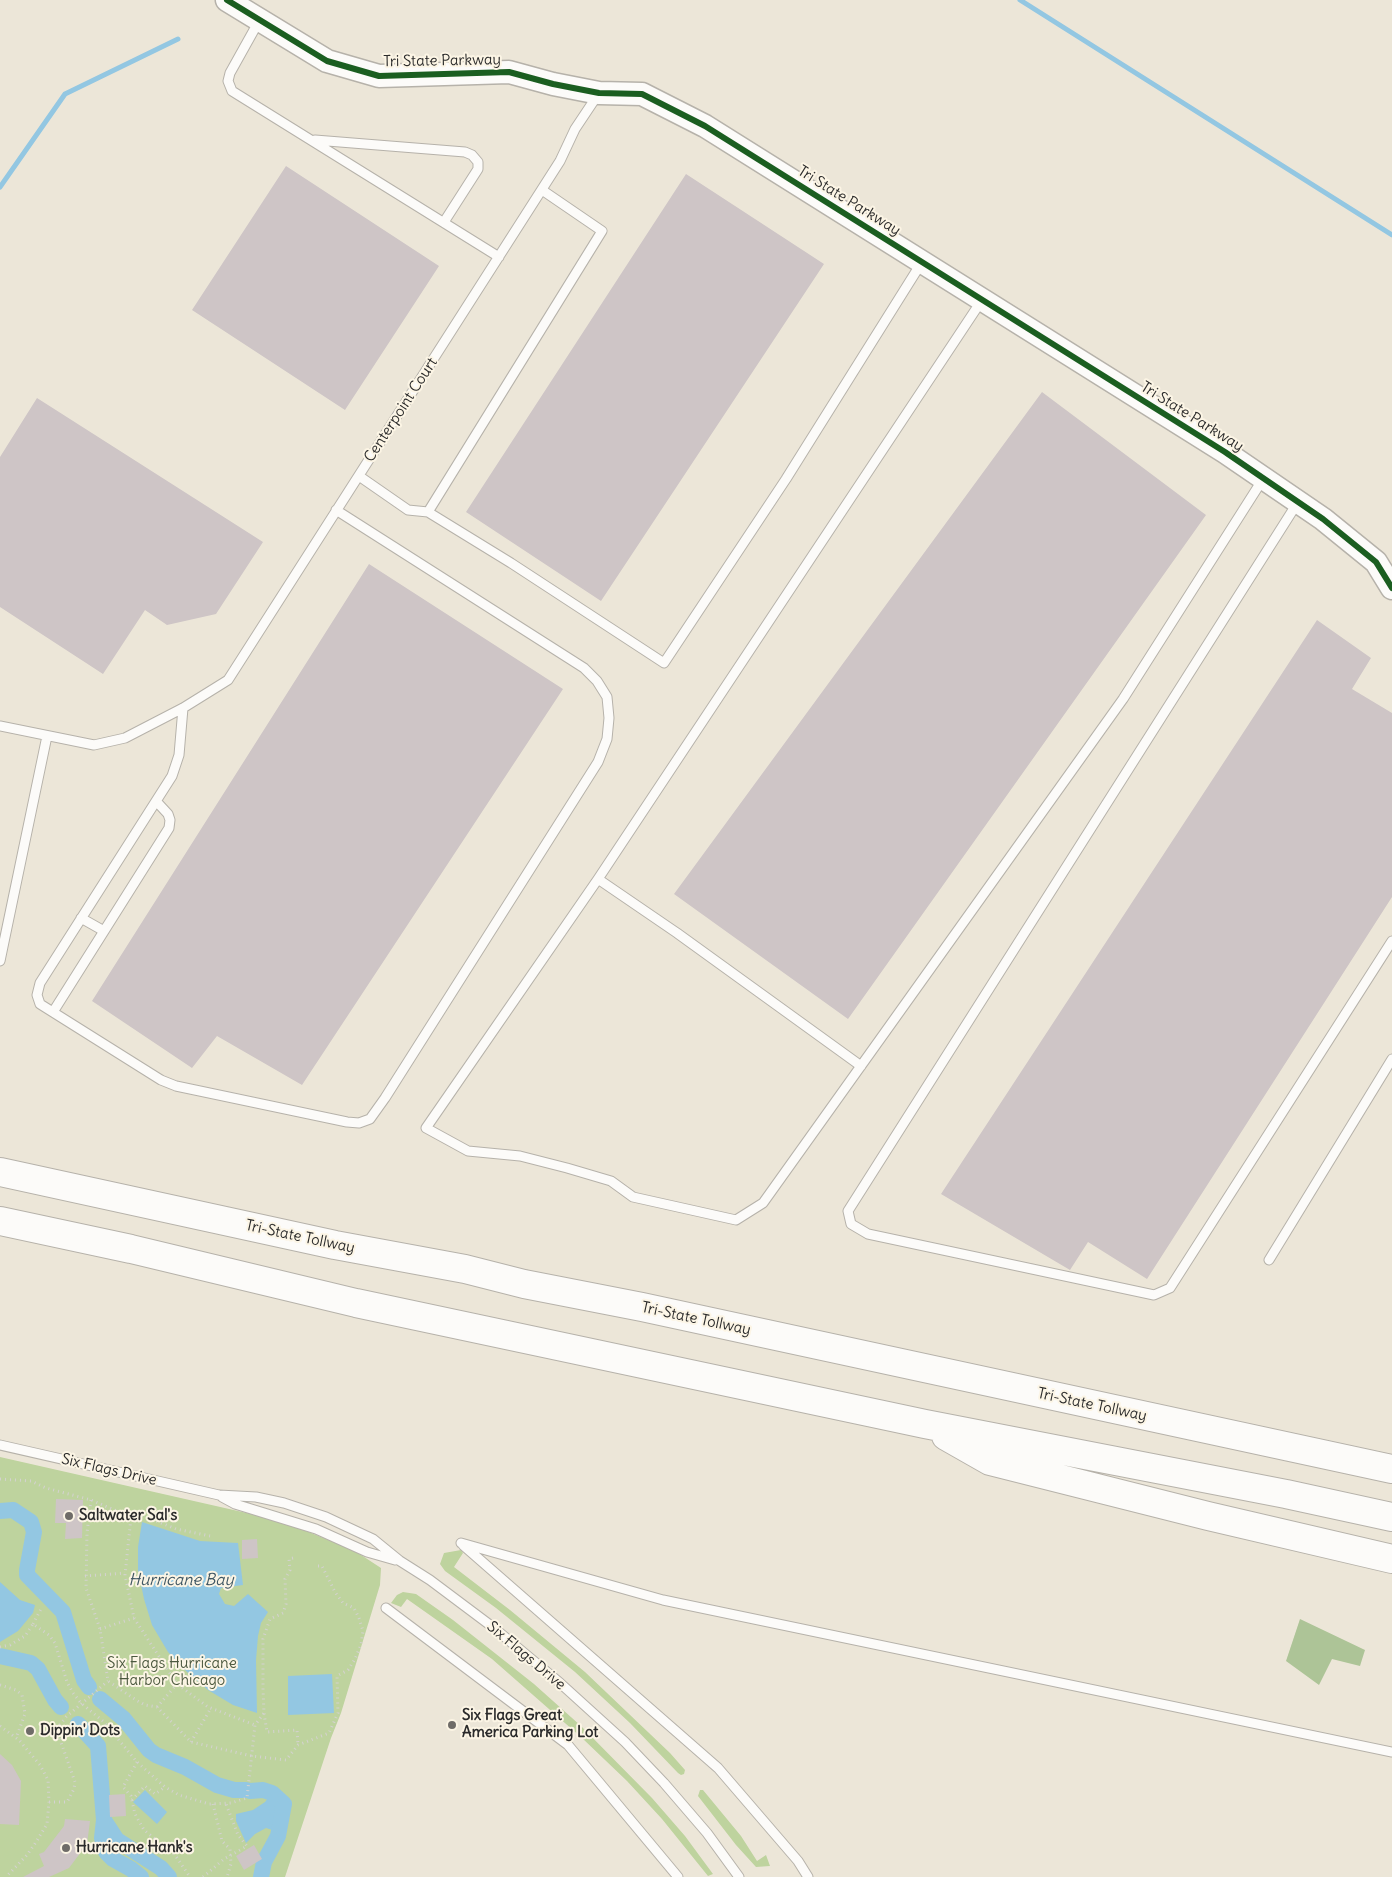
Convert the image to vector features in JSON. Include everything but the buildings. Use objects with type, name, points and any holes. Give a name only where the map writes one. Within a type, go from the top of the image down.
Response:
[{"type":"highway","name":"Tri-State Tollway","points":[[0,1172],[335,1245],[465,1269],[524,1284],[642,1307],[1392,1469]]},
{"type":"highway","points":[[0,1221],[131,1249],[356,1303],[925,1424],[1276,1492],[1392,1517]]},
{"type":"highway","points":[[925,1424],[990,1461],[1208,1516],[1392,1559]]},
{"type":"street","name":"Tri State Parkway","points":[[227,0],[327,61],[379,76],[509,72],[553,84],[599,93],[642,94],[705,126],[1225,452],[1323,519],[1376,562],[1392,588]]},
{"type":"lane","points":[[259,21],[230,73],[228,82],[232,91],[499,257]]},
{"type":"lane","name":"Centerpoint Court","points":[[0,726],[94,746],[125,738],[183,708],[228,680],[560,162],[575,129],[599,93]]},
{"type":"lane","points":[[312,140],[465,152],[472,156],[478,162],[478,169],[444,222]]},
{"type":"lane","points":[[428,512],[602,231],[542,190]]},
{"type":"lane","points":[[359,476],[408,510],[428,512],[512,563],[664,663],[786,479],[922,262]]},
{"type":"lane","points":[[982,300],[598,879],[426,1128],[468,1151],[520,1156],[611,1181],[634,1197],[736,1220],[763,1203],[1124,699],[1264,478]]},
{"type":"lane","points":[[1299,502],[848,1211],[851,1224],[868,1234],[1154,1295],[1170,1288],[1392,940]]},
{"type":"lane","points":[[183,708],[179,756],[172,776],[40,983],[37,995],[40,1004],[161,1080],[176,1086],[346,1122],[359,1123],[370,1118],[385,1098],[598,762],[607,739],[610,718],[607,697],[597,681],[584,668],[336,510]]},
{"type":"lane","points":[[0,961],[47,736]]},
{"type":"lane","points":[[53,1012],[168,828],[170,820],[168,814],[156,801]]},
{"type":"lane","points":[[598,879],[677,933],[861,1066]]},
{"type":"lane","points":[[82,918],[104,931]]},
{"type":"lane","points":[[1269,1260],[1392,1059]]},
{"type":"lane","name":"Six Flags Drive","points":[[0,1445],[219,1495],[256,1497],[284,1503],[326,1517],[373,1539],[400,1561],[430,1580],[494,1628],[560,1683],[625,1742],[708,1833],[739,1877]]},
{"type":"lane","name":"Six Flags Drive","points":[[219,1495],[234,1504],[299,1523],[367,1552],[400,1561]]},
{"type":"lane","points":[[808,1877],[798,1861],[718,1768],[461,1543],[663,1600],[1392,1752]]},
{"type":"lane","points":[[386,1608],[568,1745],[678,1877]]},
{"type":"path","points":[[0,1479],[31,1481],[46,1488],[91,1500],[131,1517]]},
{"type":"path","points":[[91,1500],[86,1533],[86,1588],[100,1629],[108,1681],[145,1705],[157,1707],[191,1742],[252,1756],[286,1760],[298,1745],[329,1733],[338,1713],[337,1676],[348,1670],[355,1659],[363,1631],[354,1608],[343,1604],[322,1566],[318,1566]]},
{"type":"path","points":[[210,1536],[176,1529],[134,1512],[131,1517],[125,1573],[134,1618],[177,1684],[211,1708],[254,1725]]},
{"type":"path","points":[[293,1558],[289,1559],[290,1570],[285,1580],[286,1604],[283,1613],[270,1619],[263,1639],[264,1713],[267,1732],[298,1730],[298,1745]]},
{"type":"path","points":[[85,1576],[125,1573]]},
{"type":"path","points":[[0,1647],[10,1646],[25,1636],[42,1607]]},
{"type":"path","points":[[100,1629],[134,1618]]},
{"type":"path","points":[[33,1624],[49,1635],[55,1643],[67,1682],[81,1703],[104,1722],[137,1762],[165,1787],[179,1795],[213,1804],[226,1804],[247,1798],[254,1725],[264,1713]]},
{"type":"path","points":[[49,1802],[67,1802],[74,1789],[74,1782],[58,1734],[60,1726],[66,1717],[108,1681]]},
{"type":"path","points":[[157,1707],[177,1684]]},
{"type":"path","points":[[0,1685],[16,1690],[22,1695],[25,1714],[16,1738]]},
{"type":"path","points":[[191,1742],[211,1708]]},
{"type":"path","points":[[0,1726],[31,1752],[48,1780],[49,1802],[47,1824],[36,1842],[6,1877]]},
{"type":"path","points":[[137,1762],[123,1787],[131,1796],[135,1814],[144,1830],[175,1855],[190,1877]]},
{"type":"path","points":[[132,1800],[145,1786],[155,1794],[165,1787]]},
{"type":"path","points":[[213,1804],[222,1841],[230,1849],[231,1864],[227,1877]]},
{"type":"path","points":[[203,1877],[224,1859],[246,1846],[238,1835],[226,1804]]},
{"type":"green space","name":"Six Flags Hurricane Harbor Chicago","points":[[0,1457],[282,1521],[355,1551],[381,1568],[380,1585],[341,1713],[285,1877],[0,1877]]},
{"type":"green space","points":[[461,1550],[463,1553],[454,1567],[585,1672],[670,1753],[685,1770],[684,1774],[678,1773],[630,1723],[575,1672],[496,1608],[445,1571],[440,1564],[444,1553]]},
{"type":"green space","points":[[403,1592],[416,1594],[453,1620],[534,1684],[581,1726],[652,1798],[685,1836],[713,1874],[708,1876],[662,1819],[627,1781],[582,1738],[492,1659],[407,1599],[401,1607],[391,1603],[397,1595]]},
{"type":"green space","points":[[1300,1619],[1365,1650],[1360,1666],[1332,1659],[1319,1685],[1286,1661]]},
{"type":"green space","points":[[700,1790],[703,1790],[741,1836],[757,1861],[766,1855],[770,1866],[756,1867],[736,1845],[698,1796]]},
{"type":"water","name":"Hurricane Bay","points":[[142,1522],[200,1541],[238,1543],[243,1585],[221,1588],[219,1594],[225,1604],[234,1606],[248,1594],[268,1612],[261,1623],[258,1636],[256,1660],[257,1713],[233,1705],[208,1690],[168,1652],[152,1625],[138,1570],[138,1547]]},
{"type":"water","points":[[0,1582],[20,1600],[35,1605],[33,1613],[18,1631],[0,1642]]},
{"type":"water","points":[[332,1674],[334,1713],[288,1715],[288,1676]]},
{"type":"water","points":[[145,1790],[167,1812],[157,1824],[133,1802]]},
{"type":"water","points":[[272,1793],[284,1804],[278,1836],[272,1830],[266,1828],[255,1834],[246,1843],[236,1821],[236,1814],[253,1810],[265,1802]]},
{"type":"waterway","points":[[1020,0],[1392,235]]},
{"type":"waterway","points":[[0,187],[65,94],[178,39]]},
{"type":"waterway","points":[[0,1511],[13,1510],[31,1522],[34,1532],[27,1575],[63,1612],[84,1680],[89,1687]]},
{"type":"waterway","points":[[0,1656],[31,1663],[38,1669],[55,1700],[61,1707]]},
{"type":"waterway","points":[[100,1699],[124,1719],[149,1750],[156,1755],[185,1767],[217,1785],[234,1790],[246,1790]]},
{"type":"waterway","points":[[78,1724],[98,1746],[104,1820],[117,1840],[161,1868],[169,1877]]},
{"type":"waterway","points":[[250,1791],[263,1790],[272,1793],[284,1804],[278,1836],[264,1862],[261,1877]]},
{"type":"waterway","points":[[104,1820],[102,1838],[106,1852],[113,1859],[141,1877]]},
{"type":"cycle path","points":[[227,0],[327,61],[379,76],[509,72],[553,84],[599,93],[642,94],[705,126],[1225,452],[1323,519],[1376,562],[1392,588]]},
{"type":"place","name":"Saltwater Sal's","points":[[69,1516]]},
{"type":"place","name":"Six Flags Great America Parking Lot","points":[[452,1725]]},
{"type":"place","name":"Dippin' Dots","points":[[30,1731]]},
{"type":"place","name":"Hurricane Hank's","points":[[66,1848]]}]
